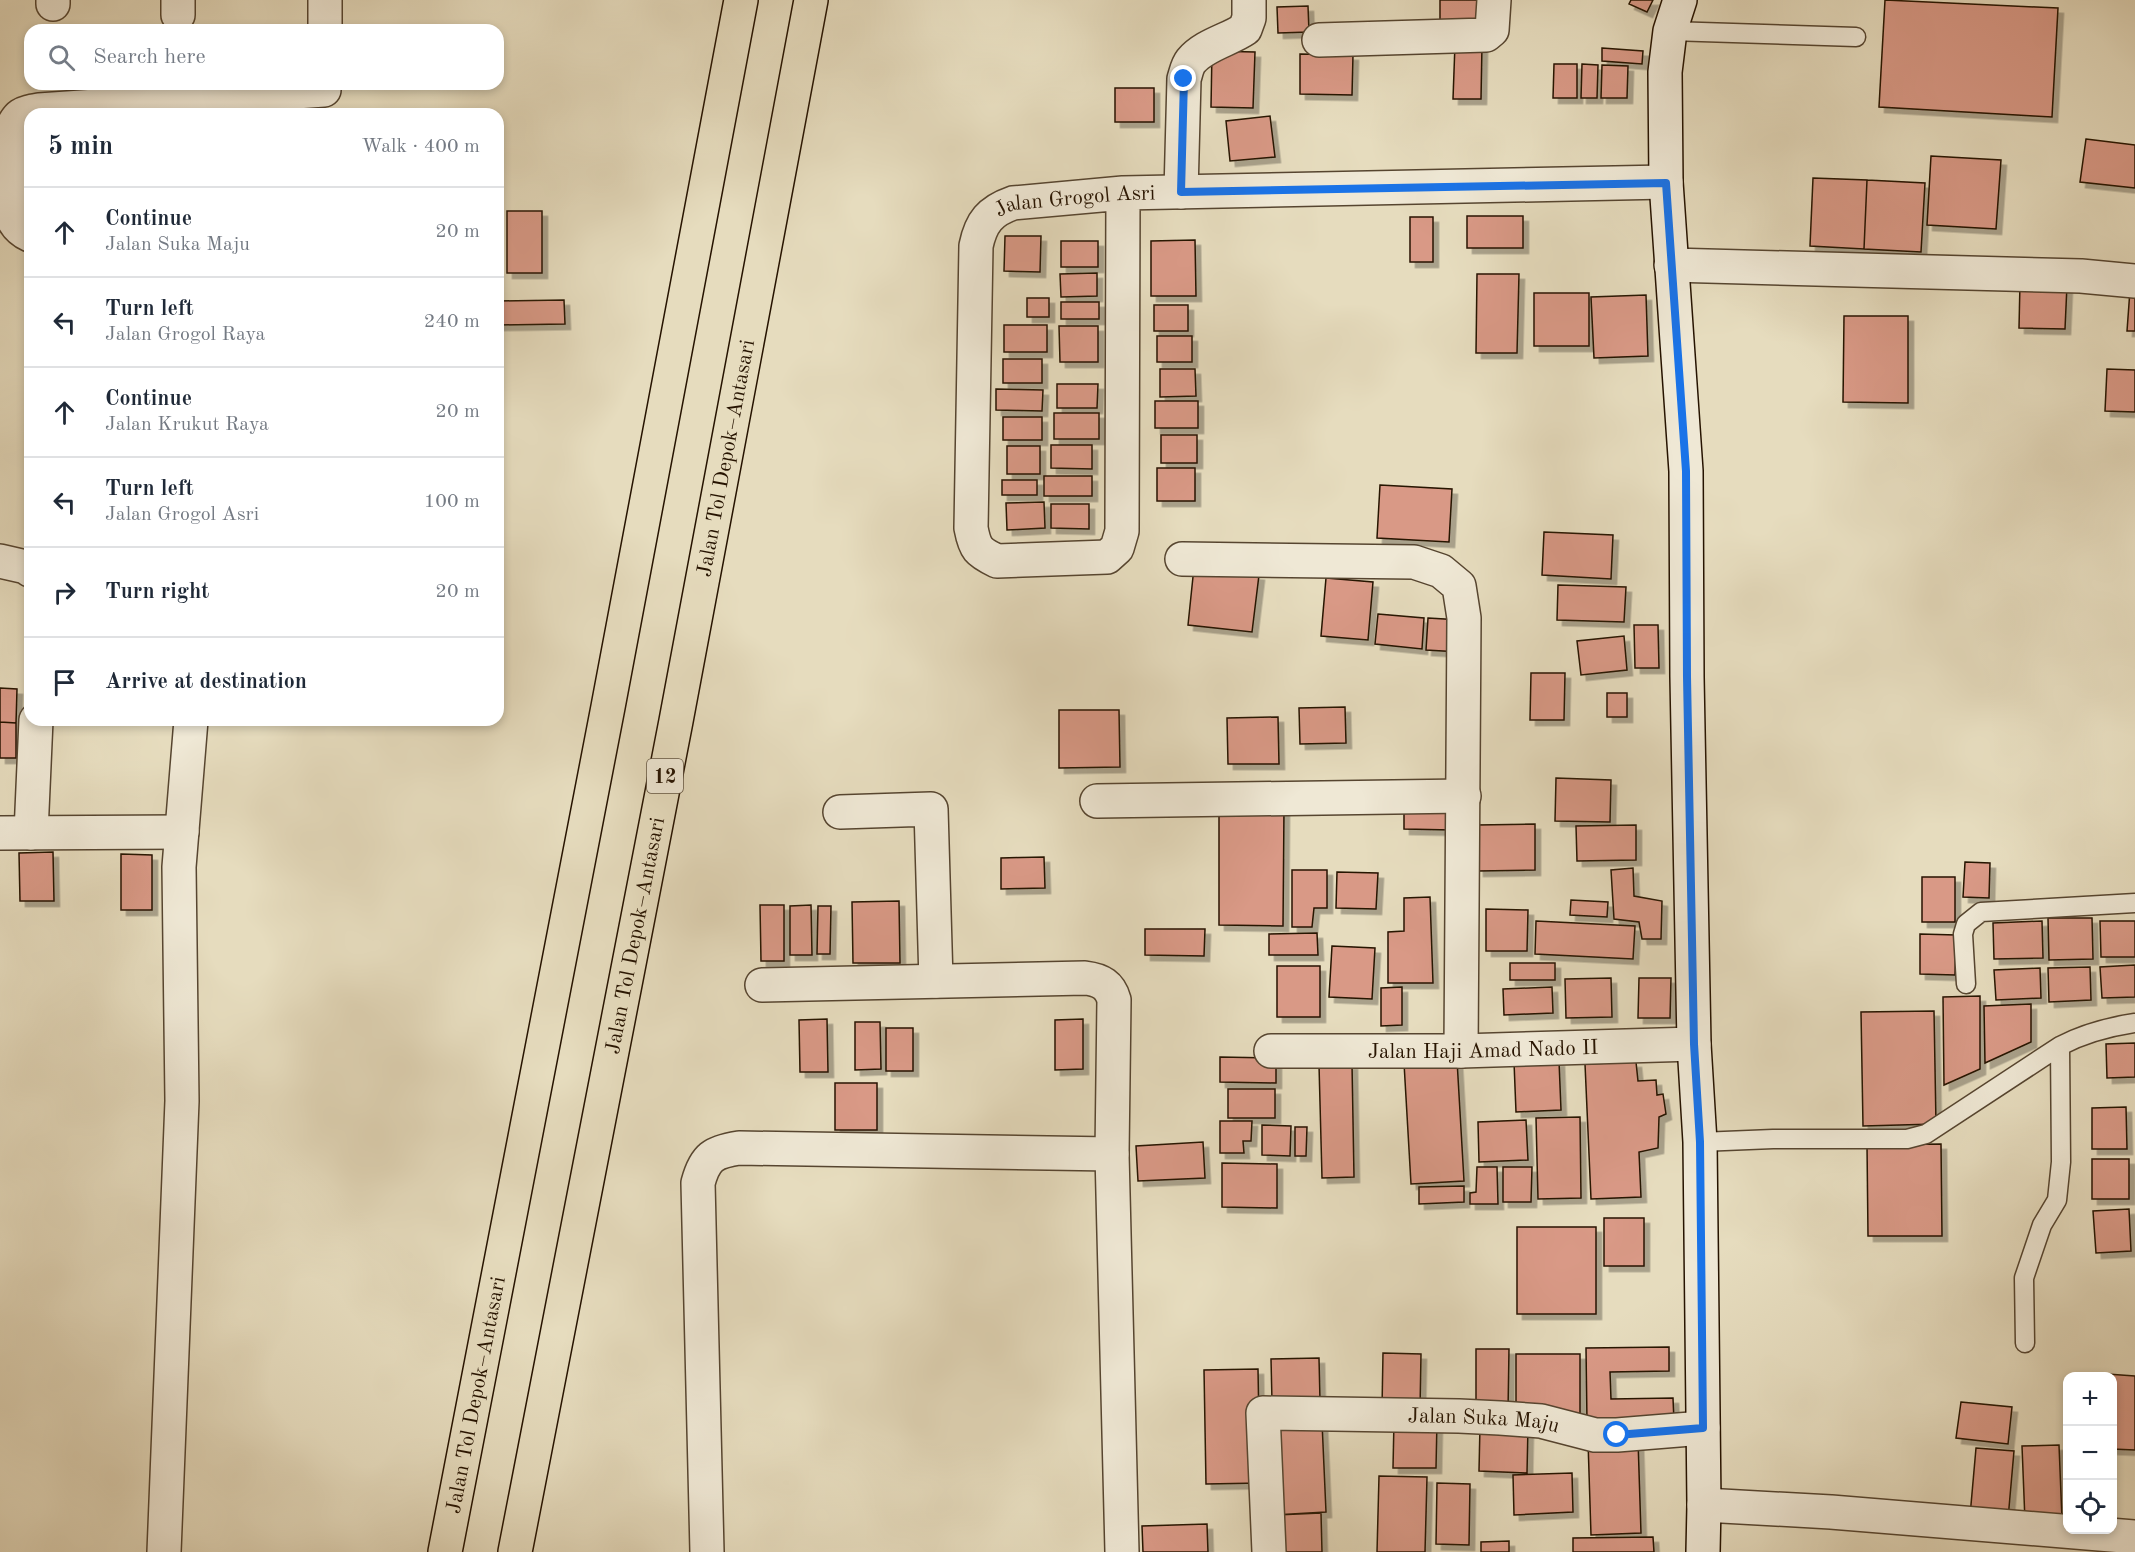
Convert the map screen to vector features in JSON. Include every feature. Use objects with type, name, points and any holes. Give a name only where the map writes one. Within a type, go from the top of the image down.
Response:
[{"type":"highway","name":"Jalan Tol Depok–Antasari","points":[[445,1552],[741,0]]},
{"type":"highway","name":"Jalan Tol Depok–Antasari","points":[[514,1552],[678,709],[811,0]]},
{"type":"street","points":[[325,0],[325,24]]},
{"type":"street","points":[[1181,192],[1184,79],[1187,69],[1191,61],[1201,53],[1245,29],[1249,18],[1249,0]]},
{"type":"street","points":[[1319,40],[1486,35],[1492,30],[1494,0]]},
{"type":"street","points":[[1680,0],[1670,31],[1665,72],[1666,183],[1686,471],[1687,688],[1694,1044],[1714,1141],[1703,1428],[1703,1552]]},
{"type":"street","points":[[113,108],[323,96]]},
{"type":"street","points":[[24,114],[15,119],[11,131],[11,213],[13,222],[24,232]]},
{"type":"street","name":"Jalan Grogol Asri","points":[[1123,193],[1122,531],[1117,549],[1107,557],[997,561],[982,554],[974,544],[971,528],[976,246],[979,231],[987,219],[999,208],[1013,202],[1123,193],[1666,183]]},
{"type":"street","points":[[1671,265],[2081,276],[2135,282]]},
{"type":"street","points":[[1182,559],[1414,562],[1441,571],[1459,586],[1464,618],[1461,1051]]},
{"type":"street","points":[[0,561],[24,567]]},
{"type":"street","points":[[35,726],[16,833],[182,832]]},
{"type":"street","points":[[164,1552],[182,1101],[179,867],[191,726]]},
{"type":"street","points":[[1097,801],[1464,796]]},
{"type":"street","points":[[840,812],[931,808],[936,981]]},
{"type":"street","points":[[762,985],[1085,978],[1096,979],[1112,992],[1114,1000],[1112,1155],[1122,1552]]},
{"type":"street","name":"Jalan Haji Amad Nado II","points":[[1271,1051],[1461,1051],[1694,1044]]},
{"type":"street","points":[[707,1552],[698,1183],[702,1167],[710,1157],[722,1150],[739,1148],[1112,1155]]},
{"type":"street","name":"Jalan Suka Maju","points":[[1269,1552],[1263,1413],[1521,1419],[1558,1424],[1595,1435],[1703,1428]]},
{"type":"street","points":[[1704,1505],[1831,1512],[2135,1537]]},
{"type":"lane","points":[[1670,31],[1856,37]]},
{"type":"lane","points":[[1966,984],[1963,933],[1966,924],[1981,912],[2135,903]]},
{"type":"lane","points":[[1714,1141],[1907,1139],[1926,1134],[2080,1035],[2135,1023]]},
{"type":"lane","points":[[2025,1343],[2024,1278],[2042,1225],[2057,1200],[2061,1162],[2060,1046]]},
{"type":"building","points":[[1440,0],[1489,0],[1488,28],[1440,27]]},
{"type":"building","points":[[1631,0],[1653,0],[1647,12],[1629,4]]},
{"type":"building","points":[[1885,0],[2058,8],[2052,117],[1879,107]]},
{"type":"building","points":[[1308,6],[1309,32],[1278,33],[1277,7]]},
{"type":"building","points":[[1455,44],[1482,45],[1481,99],[1453,99]]},
{"type":"building","points":[[1602,48],[1643,51],[1642,64],[1602,61]]},
{"type":"building","points":[[1212,51],[1255,52],[1253,108],[1211,107]]},
{"type":"building","points":[[1300,54],[1353,55],[1352,95],[1300,94]]},
{"type":"building","points":[[1554,64],[1577,64],[1577,98],[1553,98]]},
{"type":"building","points":[[1582,64],[1598,65],[1597,98],[1581,98]]},
{"type":"building","points":[[1602,65],[1628,66],[1627,98],[1601,98]]},
{"type":"building","points":[[1115,88],[1154,88],[1154,122],[1115,122]]},
{"type":"building","points":[[1270,116],[1275,157],[1230,161],[1226,121]]},
{"type":"building","points":[[2086,139],[2135,145],[2135,188],[2080,182]]},
{"type":"building","points":[[1931,156],[2001,160],[1996,229],[1927,225]]},
{"type":"building","points":[[1813,178],[1867,180],[1864,249],[1810,246]]},
{"type":"building","points":[[1867,180],[1925,183],[1921,252],[1864,249]]},
{"type":"building","points":[[507,211],[542,211],[542,273],[507,273]]},
{"type":"building","points":[[1467,216],[1523,216],[1523,248],[1467,248]]},
{"type":"building","points":[[1410,217],[1433,217],[1433,262],[1410,262]]},
{"type":"building","points":[[1005,236],[1041,236],[1040,272],[1004,271]]},
{"type":"building","points":[[1195,240],[1196,296],[1151,296],[1151,241]]},
{"type":"building","points":[[1061,241],[1098,241],[1098,267],[1061,267]]},
{"type":"building","points":[[1097,273],[1097,296],[1061,297],[1060,274]]},
{"type":"building","points":[[1477,274],[1519,274],[1517,353],[1476,353]]},
{"type":"building","points":[[2020,283],[2067,285],[2065,329],[2019,328]]},
{"type":"building","points":[[2130,290],[2135,290],[2135,331],[2127,331]]},
{"type":"building","points":[[1534,293],[1589,293],[1589,346],[1534,346]]},
{"type":"building","points":[[1646,295],[1648,356],[1594,358],[1591,297]]},
{"type":"building","points":[[1027,298],[1049,298],[1049,317],[1027,317]]},
{"type":"building","points":[[564,300],[565,324],[504,325],[504,301]]},
{"type":"building","points":[[1061,302],[1099,302],[1099,319],[1061,319]]},
{"type":"building","points":[[1154,305],[1188,305],[1188,331],[1154,331]]},
{"type":"building","points":[[1844,316],[1908,316],[1908,403],[1843,402]]},
{"type":"building","points":[[1004,325],[1047,325],[1047,352],[1004,352]]},
{"type":"building","points":[[1059,326],[1098,326],[1098,362],[1060,362]]},
{"type":"building","points":[[1157,336],[1192,336],[1192,362],[1157,362]]},
{"type":"building","points":[[1003,359],[1042,359],[1042,383],[1003,383]]},
{"type":"building","points":[[1160,369],[1195,369],[1196,396],[1160,397]]},
{"type":"building","points":[[2107,369],[2135,370],[2135,412],[2105,411]]},
{"type":"building","points":[[1057,384],[1098,384],[1097,408],[1057,408]]},
{"type":"building","points":[[996,389],[1043,390],[1042,411],[996,410]]},
{"type":"building","points":[[1155,401],[1198,401],[1198,428],[1155,428]]},
{"type":"building","points":[[1054,413],[1099,413],[1099,439],[1054,439]]},
{"type":"building","points":[[1003,417],[1042,417],[1042,440],[1003,440]]},
{"type":"building","points":[[1161,435],[1197,435],[1197,463],[1161,463]]},
{"type":"building","points":[[1051,445],[1092,445],[1092,469],[1051,468]]},
{"type":"building","points":[[1007,446],[1040,446],[1040,474],[1007,474]]},
{"type":"building","points":[[1157,468],[1195,468],[1195,501],[1157,501]]},
{"type":"building","points":[[1044,476],[1092,476],[1092,496],[1044,496]]},
{"type":"building","points":[[1002,480],[1037,480],[1037,495],[1002,495]]},
{"type":"building","points":[[1380,485],[1452,489],[1449,542],[1377,538]]},
{"type":"building","points":[[1044,502],[1045,528],[1007,530],[1006,503]]},
{"type":"building","points":[[1051,504],[1089,504],[1089,529],[1051,528]]},
{"type":"building","points":[[1544,532],[1613,535],[1611,579],[1542,575]]},
{"type":"building","points":[[1194,567],[1259,575],[1252,632],[1188,625]]},
{"type":"building","points":[[1326,578],[1373,582],[1368,640],[1321,636]]},
{"type":"building","points":[[1558,585],[1626,587],[1624,622],[1557,620]]},
{"type":"building","points":[[1378,614],[1424,618],[1422,649],[1375,644]]},
{"type":"building","points":[[1428,618],[1461,620],[1460,652],[1426,650]]},
{"type":"building","points":[[1634,625],[1658,625],[1659,668],[1635,668]]},
{"type":"building","points":[[1624,636],[1627,670],[1581,675],[1577,641]]},
{"type":"building","points":[[1531,673],[1565,673],[1564,720],[1530,720]]},
{"type":"building","points":[[0,688],[17,689],[16,723],[0,722]]},
{"type":"building","points":[[1607,693],[1627,693],[1627,717],[1607,717]]},
{"type":"building","points":[[1345,707],[1346,743],[1300,744],[1299,708]]},
{"type":"building","points":[[1059,710],[1119,710],[1120,767],[1059,768]]},
{"type":"building","points":[[1278,717],[1279,764],[1228,764],[1227,718]]},
{"type":"building","points":[[0,722],[16,723],[16,758],[0,758]]},
{"type":"building","points":[[1556,778],[1611,780],[1610,822],[1555,821]]},
{"type":"building","points":[[1404,806],[1453,807],[1452,830],[1404,829]]},
{"type":"building","points":[[1219,807],[1284,808],[1283,926],[1219,925]]},
{"type":"building","points":[[1535,824],[1535,870],[1478,871],[1477,825]]},
{"type":"building","points":[[1636,825],[1636,860],[1577,861],[1576,826]]},
{"type":"building","points":[[53,852],[54,901],[20,901],[19,853]]},
{"type":"building","points":[[121,854],[152,855],[152,910],[121,910]]},
{"type":"building","points":[[1044,857],[1045,888],[1001,889],[1001,858]]},
{"type":"building","points":[[1965,862],[1990,863],[1989,898],[1963,897]]},
{"type":"building","points":[[1633,868],[1634,896],[1662,901],[1661,939],[1642,939],[1639,922],[1614,919],[1611,870]]},
{"type":"building","points":[[1292,870],[1327,870],[1327,908],[1314,908],[1312,927],[1292,927]]},
{"type":"building","points":[[1337,872],[1378,873],[1376,909],[1336,908]]},
{"type":"building","points":[[1922,877],[1955,877],[1955,922],[1922,922]]},
{"type":"building","points":[[1430,897],[1433,983],[1388,983],[1388,932],[1404,931],[1404,898]]},
{"type":"building","points":[[1571,900],[1608,902],[1607,917],[1570,915]]},
{"type":"building","points":[[899,901],[900,963],[853,963],[852,902]]},
{"type":"building","points":[[760,905],[784,905],[784,961],[761,961]]},
{"type":"building","points":[[811,905],[812,955],[790,955],[790,906]]},
{"type":"building","points":[[818,906],[831,906],[830,954],[817,954]]},
{"type":"building","points":[[1486,909],[1528,910],[1527,951],[1486,951]]},
{"type":"building","points":[[2048,918],[2092,918],[2093,959],[2049,960]]},
{"type":"building","points":[[1536,921],[1635,926],[1633,959],[1535,954]]},
{"type":"building","points":[[2042,921],[2043,958],[1994,959],[1993,923]]},
{"type":"building","points":[[2100,921],[2135,921],[2135,957],[2101,957]]},
{"type":"building","points":[[1145,929],[1205,929],[1204,956],[1145,955]]},
{"type":"building","points":[[1317,933],[1318,955],[1269,955],[1269,934]]},
{"type":"building","points":[[1920,934],[1956,935],[1955,975],[1920,974]]},
{"type":"building","points":[[1332,946],[1375,948],[1372,999],[1329,997]]},
{"type":"building","points":[[1510,963],[1555,963],[1555,980],[1510,980]]},
{"type":"building","points":[[2135,965],[2135,997],[2102,998],[2100,967]]},
{"type":"building","points":[[1277,966],[1320,966],[1320,1017],[1277,1017]]},
{"type":"building","points":[[2090,967],[2091,1000],[2049,1002],[2048,968]]},
{"type":"building","points":[[2040,968],[2041,998],[1996,1000],[1994,970]]},
{"type":"building","points":[[1611,978],[1612,1017],[1566,1018],[1565,979]]},
{"type":"building","points":[[1639,978],[1671,978],[1670,1018],[1638,1018]]},
{"type":"building","points":[[1402,987],[1402,1025],[1381,1026],[1381,988]]},
{"type":"building","points":[[1552,987],[1553,1013],[1504,1015],[1503,989]]},
{"type":"building","points":[[1980,996],[1980,1069],[1944,1085],[1943,997]]},
{"type":"building","points":[[2031,1004],[2031,1042],[1985,1063],[1984,1006]]},
{"type":"building","points":[[1934,1011],[1936,1124],[1863,1126],[1861,1012]]},
{"type":"building","points":[[827,1019],[828,1072],[800,1072],[799,1020]]},
{"type":"building","points":[[1083,1019],[1083,1069],[1055,1070],[1055,1020]]},
{"type":"building","points":[[855,1022],[880,1022],[881,1069],[855,1070]]},
{"type":"building","points":[[886,1028],[913,1028],[913,1071],[886,1071]]},
{"type":"building","points":[[2135,1043],[2135,1077],[2107,1078],[2106,1044]]},
{"type":"building","points":[[1220,1057],[1276,1058],[1276,1083],[1220,1082]]},
{"type":"building","points":[[1457,1060],[1464,1181],[1411,1184],[1404,1063]]},
{"type":"building","points":[[1559,1061],[1561,1110],[1516,1112],[1514,1062]]},
{"type":"building","points":[[1636,1062],[1638,1081],[1656,1080],[1657,1095],[1663,1094],[1666,1114],[1659,1117],[1658,1148],[1639,1152],[1641,1197],[1591,1199],[1585,1064]]},
{"type":"building","points":[[1352,1064],[1354,1177],[1322,1178],[1319,1065]]},
{"type":"building","points":[[835,1083],[877,1083],[877,1130],[835,1130]]},
{"type":"building","points":[[1228,1089],[1275,1089],[1275,1118],[1228,1118]]},
{"type":"building","points":[[2126,1107],[2127,1149],[2092,1149],[2092,1108]]},
{"type":"building","points":[[1580,1117],[1581,1198],[1538,1199],[1536,1118]]},
{"type":"building","points":[[1526,1120],[1528,1160],[1479,1162],[1478,1122]]},
{"type":"building","points":[[1220,1121],[1252,1121],[1251,1141],[1243,1141],[1244,1153],[1220,1153]]},
{"type":"building","points":[[1262,1125],[1291,1126],[1290,1156],[1262,1155]]},
{"type":"building","points":[[1295,1127],[1307,1127],[1306,1156],[1295,1156]]},
{"type":"building","points":[[1203,1142],[1205,1178],[1138,1181],[1136,1146]]},
{"type":"building","points":[[1941,1144],[1942,1236],[1868,1236],[1867,1145]]},
{"type":"building","points":[[2092,1159],[2129,1159],[2129,1199],[2092,1199]]},
{"type":"building","points":[[1222,1163],[1277,1164],[1277,1208],[1222,1207]]},
{"type":"building","points":[[1477,1167],[1497,1167],[1498,1204],[1470,1204],[1470,1193],[1476,1192]]},
{"type":"building","points":[[1503,1167],[1532,1167],[1531,1202],[1503,1202]]},
{"type":"building","points":[[1464,1186],[1464,1202],[1419,1204],[1419,1187]]},
{"type":"building","points":[[2129,1209],[2131,1251],[2096,1253],[2093,1211]]},
{"type":"building","points":[[1604,1218],[1644,1218],[1644,1266],[1604,1266]]},
{"type":"building","points":[[1517,1227],[1596,1227],[1596,1314],[1517,1314]]},
{"type":"building","points":[[1669,1347],[1669,1371],[1610,1372],[1611,1399],[1673,1398],[1674,1422],[1587,1423],[1586,1348]]},
{"type":"building","points":[[1476,1349],[1509,1349],[1508,1411],[1476,1410]]},
{"type":"building","points":[[1383,1353],[1421,1354],[1420,1409],[1382,1408]]},
{"type":"building","points":[[1516,1354],[1580,1354],[1580,1415],[1516,1415]]},
{"type":"building","points":[[1319,1358],[1320,1401],[1272,1402],[1271,1359]]},
{"type":"building","points":[[1258,1369],[1260,1483],[1206,1484],[1204,1370]]},
{"type":"building","points":[[2117,1375],[2135,1376],[2135,1450],[2117,1449]]},
{"type":"building","points":[[1961,1402],[2012,1407],[2008,1444],[1956,1438]]},
{"type":"building","points":[[1394,1421],[1437,1421],[1436,1468],[1393,1468]]},
{"type":"building","points":[[1322,1422],[1326,1512],[1274,1515],[1269,1424]]},
{"type":"building","points":[[1480,1426],[1528,1426],[1527,1473],[1479,1471]]},
{"type":"building","points":[[1638,1440],[1641,1533],[1591,1535],[1588,1441]]},
{"type":"building","points":[[2059,1445],[2062,1519],[2025,1521],[2022,1446]]},
{"type":"building","points":[[1976,1448],[2014,1451],[2008,1519],[1970,1516]]},
{"type":"building","points":[[1572,1473],[1573,1512],[1514,1515],[1513,1475]]},
{"type":"building","points":[[1379,1476],[1427,1477],[1425,1552],[1377,1552]]},
{"type":"building","points":[[1437,1483],[1470,1484],[1469,1545],[1436,1544]]},
{"type":"building","points":[[1321,1513],[1322,1552],[1277,1552],[1276,1515]]},
{"type":"building","points":[[1207,1524],[1208,1552],[1143,1552],[1142,1526]]},
{"type":"building","points":[[1653,1537],[1654,1552],[1573,1552],[1573,1538]]},
{"type":"building","points":[[1509,1541],[1509,1552],[1481,1552],[1481,1542]]},
{"type":"route","points":[[1184,79],[1181,192],[1666,183],[1686,471],[1687,677],[1694,1044],[1700,1142],[1703,1428],[1617,1435]]}]
